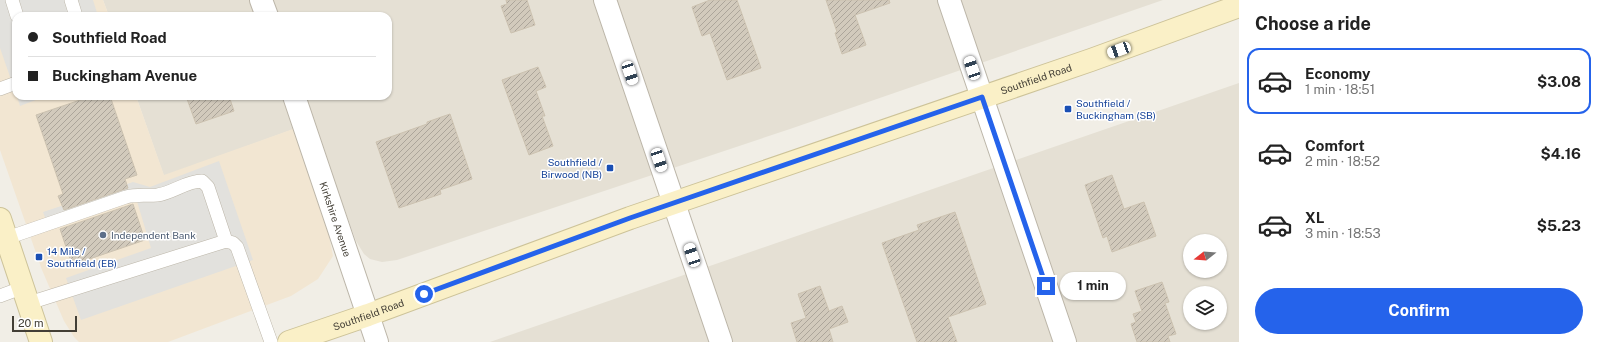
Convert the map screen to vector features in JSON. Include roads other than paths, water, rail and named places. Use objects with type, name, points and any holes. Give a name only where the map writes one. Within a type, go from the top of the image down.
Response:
[{"type":"main road","name":"Southfield Road","points":[[289,342],[368,315],[507,262],[1147,40],[1239,6]]},
{"type":"main road","points":[[4,228],[41,342]]},
{"type":"street","points":[[261,0],[266,12]]},
{"type":"street","points":[[605,0],[721,342]]},
{"type":"street","points":[[949,0],[1065,342]]},
{"type":"street","name":"Kirkshire Avenue","points":[[295,100],[377,342]]},
{"type":"lane","points":[[12,0],[16,12]]},
{"type":"lane","points":[[71,0],[75,12]]},
{"type":"lane","points":[[0,89],[12,84]]},
{"type":"lane","points":[[4,228],[126,197],[158,195],[195,181],[202,182],[208,187],[226,242]]},
{"type":"lane","points":[[0,296],[26,295],[226,242],[233,243],[237,247],[271,342]]},
{"type":"place","name":"Southfield / Buckingham (SB)","points":[[1068,109]]},
{"type":"place","name":"Southfield / Birwood (NB)","points":[[610,168]]},
{"type":"place","name":"Independent Bank","points":[[103,235]]},
{"type":"place","name":"14 Mile / Southfield (EB)","points":[[39,257]]}]
